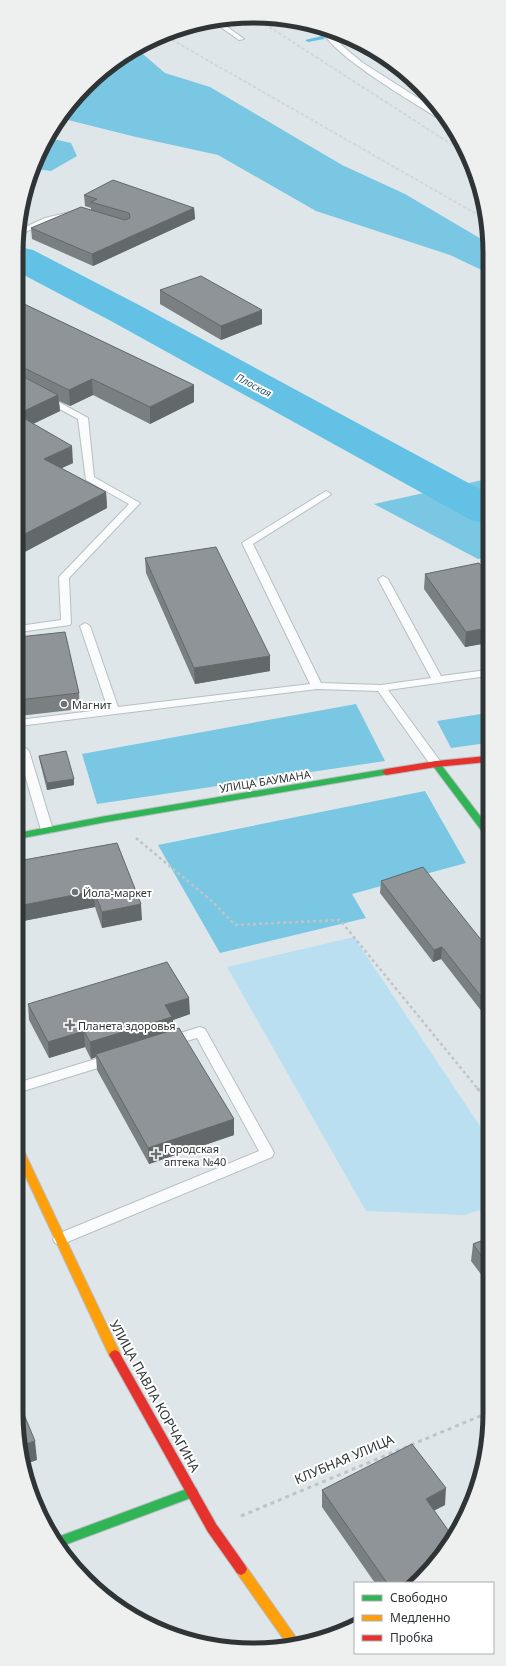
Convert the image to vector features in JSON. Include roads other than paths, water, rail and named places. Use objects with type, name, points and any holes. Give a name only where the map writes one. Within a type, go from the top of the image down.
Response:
[{"type":"main road","name":"УЛИЦА БАУМАНА","points":[[47,830],[436,764],[483,759]]},
{"type":"main road","points":[[436,764],[483,827]]},
{"type":"main road","points":[[23,835],[47,830]]},
{"type":"main road","name":"УЛИЦА ПАВЛА КОРЧАГИНА","points":[[23,1160],[115,1355],[212,1528],[292,1640]]},
{"type":"main road","points":[[62,1541],[192,1492]]},
{"type":"lane","points":[[222,25],[241,39]]},
{"type":"lane","points":[[327,35],[338,47],[373,73],[434,112]]},
{"type":"lane","points":[[24,230],[60,216],[78,213],[85,214]]},
{"type":"lane","points":[[23,628],[66,623],[64,577],[135,503],[89,478],[83,418],[34,392]]},
{"type":"lane","points":[[317,686],[247,543],[326,494]]},
{"type":"lane","points":[[382,580],[438,680]]},
{"type":"lane","points":[[85,626],[114,711]]},
{"type":"lane","points":[[23,722],[317,686],[381,688],[483,674]]},
{"type":"lane","points":[[381,688],[436,764]]},
{"type":"lane","points":[[23,751],[47,830]]},
{"type":"lane","points":[[60,1239],[267,1153],[200,1032],[154,1046]]},
{"type":"lane","points":[[23,1086],[124,1055]]},
{"type":"waterway","points":[[308,40],[322,38]]},
{"type":"waterway","name":"Плоская","points":[[23,260],[125,313],[483,509]]},
{"type":"railway","points":[[263,23],[458,148]]},
{"type":"railway","points":[[170,39],[480,216]]},
{"type":"place","name":"Магнит","points":[[64,704]]},
{"type":"place","name":"Йола-маркет","points":[[75,892]]},
{"type":"place","name":"Планета здоровья","points":[[70,1025]]},
{"type":"place","name":"Городская аптека №40","points":[[156,1154]]}]
